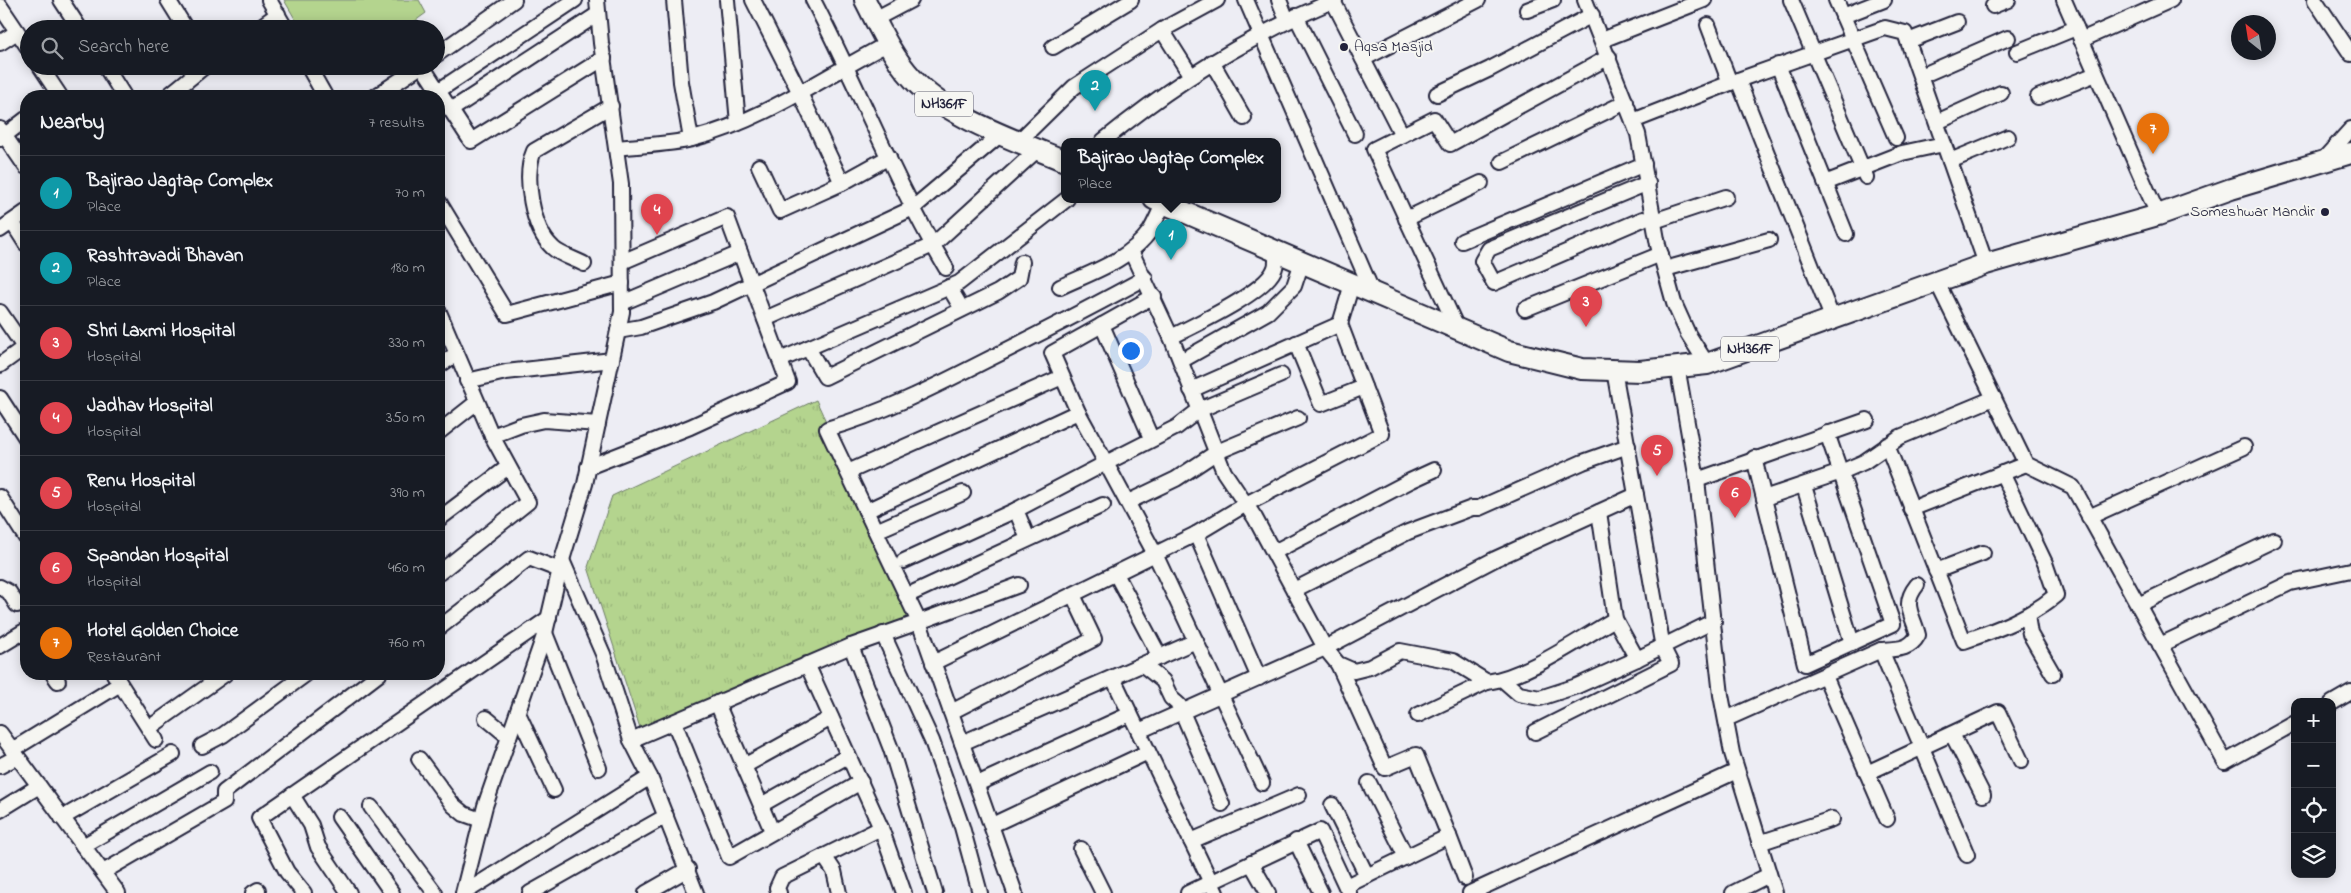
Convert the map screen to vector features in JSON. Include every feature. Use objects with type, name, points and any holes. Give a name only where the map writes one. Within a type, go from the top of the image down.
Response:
[{"type":"highway","name":"NH361F","points":[[865,0],[887,44],[913,80],[934,97],[1010,138],[1061,159]]},
{"type":"highway","name":"NH361F","points":[[1164,203],[1510,351],[1582,368],[1640,371],[1707,364],[1986,264],[2158,215],[2351,153]]},
{"type":"street","points":[[61,0],[74,20]]},
{"type":"street","points":[[168,0],[180,20]]},
{"type":"street","points":[[269,0],[281,20]]},
{"type":"street","points":[[445,49],[514,0]]},
{"type":"street","points":[[440,90],[575,0]]},
{"type":"street","points":[[674,0],[681,82],[690,139]]},
{"type":"street","points":[[727,0],[738,123]]},
{"type":"street","points":[[753,0],[800,92],[842,183]]},
{"type":"street","points":[[812,0],[847,65],[913,208],[946,268]]},
{"type":"street","points":[[875,19],[910,0]]},
{"type":"street","points":[[618,331],[641,327],[752,285],[913,208],[1010,138],[1074,87],[1162,30],[1217,0]]},
{"type":"street","points":[[1246,0],[1262,32],[1373,292]]},
{"type":"street","points":[[1279,0],[1292,18],[1355,134]]},
{"type":"street","points":[[1107,138],[1137,114],[1212,62],[1262,32],[1292,18],[1317,3],[1334,0],[1402,135]]},
{"type":"street","points":[[1363,59],[1478,0]]},
{"type":"street","points":[[1528,10],[1553,0]]},
{"type":"street","points":[[1585,0],[1633,121],[1648,183],[1649,220],[1661,254],[1674,303],[1688,334],[1707,364]]},
{"type":"street","points":[[1602,40],[1704,0]]},
{"type":"street","points":[[1791,0],[1864,174]]},
{"type":"street","points":[[1836,0],[1896,138]]},
{"type":"street","points":[[1843,16],[1884,0]]},
{"type":"street","points":[[1993,6],[2008,0]]},
{"type":"street","points":[[2064,0],[2158,215]]},
{"type":"street","points":[[2017,52],[2078,34],[2171,0]]},
{"type":"street","points":[[2315,0],[2351,54]]},
{"type":"street","points":[[1054,47],[1127,1]]},
{"type":"street","points":[[0,6],[20,36]]},
{"type":"street","points":[[451,110],[597,7],[621,184],[622,303],[618,331],[588,467],[561,565],[545,633],[481,820],[463,893]]},
{"type":"street","points":[[270,20],[278,14]]},
{"type":"street","points":[[1438,94],[1592,15]]},
{"type":"street","points":[[1908,41],[1957,22]]},
{"type":"street","points":[[1708,25],[1734,81],[1833,320]]},
{"type":"street","points":[[1633,121],[1734,81],[1885,28],[1905,33],[1986,264]]},
{"type":"street","points":[[1162,30],[1191,76]]},
{"type":"street","points":[[0,43],[17,32]]},
{"type":"street","points":[[1921,76],[2008,38]]},
{"type":"street","points":[[616,148],[690,139],[738,123],[800,92],[887,44]]},
{"type":"street","points":[[1457,328],[1374,148],[1434,119],[1450,144],[1609,57]]},
{"type":"street","points":[[445,101],[471,142],[604,58]]},
{"type":"street","points":[[1212,62],[1244,118]]},
{"type":"street","points":[[1778,65],[1846,234]]},
{"type":"street","points":[[2038,97],[2096,74]]},
{"type":"street","points":[[46,75],[55,90]]},
{"type":"street","points":[[111,75],[120,90]]},
{"type":"street","points":[[176,90],[195,75]]},
{"type":"street","points":[[313,75],[322,90]]},
{"type":"street","points":[[385,90],[408,75]]},
{"type":"street","points":[[428,75],[437,90]]},
{"type":"street","points":[[1937,122],[2001,93]]},
{"type":"street","points":[[1502,162],[1626,102]]},
{"type":"street","points":[[584,264],[553,249],[539,227],[528,181],[528,163],[534,151],[611,106]]},
{"type":"street","points":[[20,123],[2,134],[20,159]]},
{"type":"street","points":[[2322,161],[2351,129]]},
{"type":"street","points":[[1950,161],[2008,137]]},
{"type":"street","points":[[1826,183],[1864,174],[1902,153],[1944,144]]},
{"type":"street","points":[[765,319],[933,245],[1038,149]]},
{"type":"street","points":[[759,166],[780,211],[842,183],[889,157]]},
{"type":"street","points":[[2322,161],[2351,160]]},
{"type":"street","points":[[1462,241],[1644,164]]},
{"type":"street","points":[[1406,219],[1481,183]]},
{"type":"street","points":[[1648,183],[1490,249],[1482,261],[1494,283],[1649,220],[1726,197]]},
{"type":"street","points":[[780,360],[959,283],[1062,203]]},
{"type":"street","points":[[1060,287],[1117,261],[1131,251],[1150,230],[1158,203]]},
{"type":"street","points":[[445,212],[507,314],[622,283]]},
{"type":"street","points":[[0,230],[20,216]]},
{"type":"street","points":[[588,467],[682,430],[788,382],[727,217],[622,262]]},
{"type":"street","points":[[12,222],[20,235]]},
{"type":"street","points":[[1665,269],[1769,240]]},
{"type":"street","points":[[1131,251],[1154,296],[1224,472],[1246,504],[1274,552],[1325,648],[1338,664],[1385,768],[1416,755],[1464,878]]},
{"type":"street","points":[[1171,337],[1240,300],[1269,279],[1276,268],[1276,251]]},
{"type":"street","points":[[622,303],[740,253]]},
{"type":"street","points":[[1525,309],[1661,254]]},
{"type":"street","points":[[808,348],[825,377],[998,292],[1019,278],[1022,262]]},
{"type":"street","points":[[1181,361],[1268,312],[1294,286],[1302,262]]},
{"type":"street","points":[[1016,893],[919,622],[827,429],[863,418],[947,381],[1084,312],[1145,278]]},
{"type":"street","points":[[1937,282],[2026,464],[2073,487],[2225,762],[2291,725]]},
{"type":"street","points":[[933,663],[1196,534],[1246,504],[1382,434],[1340,324],[1352,284]]},
{"type":"street","points":[[949,287],[962,310]]},
{"type":"street","points":[[1154,296],[1052,353],[1078,412],[1155,554],[1262,783]]},
{"type":"street","points":[[0,312],[20,346]]},
{"type":"street","points":[[1191,390],[1340,324]]},
{"type":"street","points":[[1102,325],[1151,438]]},
{"type":"street","points":[[445,327],[492,436],[528,502],[445,568]]},
{"type":"street","points":[[1296,343],[1321,404],[1364,387]]},
{"type":"street","points":[[0,365],[20,353]]},
{"type":"street","points":[[445,362],[456,354]]},
{"type":"street","points":[[467,381],[506,372],[612,360]]},
{"type":"street","points":[[1677,366],[1697,480],[1726,720],[1737,771],[1775,893]]},
{"type":"street","points":[[1536,732],[1671,664],[1662,648],[1614,370]]},
{"type":"street","points":[[904,561],[1016,510],[1151,438],[1176,427],[1199,410],[1281,375]]},
{"type":"street","points":[[848,472],[1062,376]]},
{"type":"street","points":[[0,398],[20,429]]},
{"type":"street","points":[[1764,498],[1804,486],[1864,462],[1900,437],[1994,398]]},
{"type":"street","points":[[445,427],[477,402]]},
{"type":"street","points":[[866,511],[1078,412]]},
{"type":"street","points":[[1128,502],[1176,479],[1217,452],[1298,418]]},
{"type":"street","points":[[492,436],[521,425],[544,420],[598,424]]},
{"type":"street","points":[[1697,480],[1754,458],[1867,420]]},
{"type":"street","points":[[1754,458],[1805,664],[1893,624],[1827,433]]},
{"type":"street","points":[[1887,445],[1964,641],[2002,628],[2027,616],[2056,595],[2045,563],[2002,473]]},
{"type":"street","points":[[1294,590],[1408,532],[1472,508],[1479,508],[1583,462],[1628,446]]},
{"type":"street","points":[[2089,517],[2244,447]]},
{"type":"street","points":[[1911,509],[2026,464]]},
{"type":"street","points":[[445,514],[508,467]]},
{"type":"street","points":[[1274,552],[1434,470]]},
{"type":"street","points":[[1804,486],[1852,643]]},
{"type":"street","points":[[876,531],[963,493]]},
{"type":"street","points":[[1138,731],[1325,648],[1495,559],[1636,496]]},
{"type":"street","points":[[0,497],[20,529]]},
{"type":"street","points":[[906,596],[1103,505]]},
{"type":"street","points":[[1016,510],[1028,539]]},
{"type":"street","points":[[1599,512],[1615,619],[1637,659]]},
{"type":"street","points":[[1196,534],[1259,678]]},
{"type":"street","points":[[2138,605],[2274,540]]},
{"type":"street","points":[[1936,571],[1983,553]]},
{"type":"street","points":[[445,623],[529,558],[561,565]]},
{"type":"street","points":[[561,565],[603,654],[631,740],[650,777],[696,893]]},
{"type":"street","points":[[2160,645],[2290,583],[2351,570]]},
{"type":"street","points":[[1116,574],[1160,657]]},
{"type":"street","points":[[1726,720],[1881,650],[1903,648],[1914,642],[1918,634],[1915,620],[1908,607],[1910,594],[1917,585]]},
{"type":"street","points":[[631,740],[851,646],[1019,586]]},
{"type":"street","points":[[0,587],[9,592],[17,605]]},
{"type":"street","points":[[951,712],[1094,639],[1073,595]]},
{"type":"street","points":[[2027,616],[2030,634],[2053,674]]},
{"type":"street","points":[[304,893],[287,872],[258,818],[549,618]]},
{"type":"street","points":[[1418,714],[1487,682],[1503,680],[1530,667],[1615,619]]},
{"type":"street","points":[[1503,680],[1519,694],[1540,698],[1577,686],[1662,648],[1714,621]]},
{"type":"street","points":[[545,633],[599,768]]},
{"type":"street","points":[[0,646],[20,634]]},
{"type":"street","points":[[884,634],[932,741],[962,827],[980,893]]},
{"type":"street","points":[[962,743],[1196,642]]},
{"type":"street","points":[[851,646],[891,750],[935,893]]},
{"type":"street","points":[[1881,650],[1967,855]]},
{"type":"street","points":[[1338,664],[1354,671],[1370,667],[1400,651],[1453,661],[1487,682]]},
{"type":"street","points":[[807,664],[881,828],[904,893]]},
{"type":"street","points":[[1143,665],[1162,681],[1171,698],[1179,705],[1222,804]]},
{"type":"street","points":[[1825,676],[1887,819]]},
{"type":"street","points":[[1113,678],[1213,887]]},
{"type":"street","points":[[0,766],[116,680]]},
{"type":"street","points":[[118,680],[156,740]]},
{"type":"street","points":[[149,728],[217,680]]},
{"type":"street","points":[[202,746],[223,736],[298,680]]},
{"type":"street","points":[[103,872],[224,802],[224,792],[372,680]]},
{"type":"street","points":[[2336,701],[2351,692]]},
{"type":"street","points":[[717,703],[772,831]]},
{"type":"street","points":[[1867,773],[1998,712],[2021,761]]},
{"type":"street","points":[[518,713],[554,790]]},
{"type":"street","points":[[977,784],[1130,714]]},
{"type":"street","points":[[486,718],[509,737]]},
{"type":"street","points":[[744,766],[831,718]]},
{"type":"street","points":[[674,722],[729,856],[861,782]]},
{"type":"street","points":[[0,733],[118,893]]},
{"type":"street","points":[[1952,734],[1983,795]]},
{"type":"street","points":[[992,825],[1148,752]]},
{"type":"street","points":[[62,818],[173,754]]},
{"type":"street","points":[[761,805],[848,756]]},
{"type":"street","points":[[419,759],[452,805],[464,814],[481,820]]},
{"type":"street","points":[[1470,893],[1737,771]]},
{"type":"street","points":[[83,846],[210,772]]},
{"type":"street","points":[[463,893],[650,777]]},
{"type":"street","points":[[1369,784],[1406,857]]},
{"type":"street","points":[[0,810],[39,786]]},
{"type":"street","points":[[1190,840],[1299,794]]},
{"type":"street","points":[[292,795],[311,825],[318,848],[349,893]]},
{"type":"street","points":[[1332,805],[1367,876]]},
{"type":"street","points":[[371,807],[435,893]]},
{"type":"street","points":[[530,893],[666,816]]},
{"type":"street","points":[[339,817],[392,893]]},
{"type":"street","points":[[1758,843],[1832,819]]},
{"type":"street","points":[[779,893],[777,888],[782,877],[881,828]]},
{"type":"street","points":[[1188,893],[1213,887],[1251,863],[1320,830],[1347,890],[1367,876],[1449,836]]},
{"type":"street","points":[[1296,842],[1321,893]]},
{"type":"street","points":[[1081,848],[1103,893]]},
{"type":"street","points":[[824,856],[834,871],[839,893]]},
{"type":"street","points":[[1251,863],[1268,893]]},
{"type":"street","points":[[646,893],[688,869]]},
{"type":"street","points":[[1733,893],[1769,875]]},
{"type":"green space","points":[[284,0],[419,0],[426,13],[416,20],[296,20]]},
{"type":"green space","points":[[816,400],[919,622],[642,734],[588,567],[612,496]]},
{"type":"place","name":"Aqsa Masjid","points":[[1344,47]]},
{"type":"place","name":"Rashtravadi Bhavan","points":[[1095,111]]},
{"type":"place","name":"Hotel Golden Choice","points":[[2153,154]]},
{"type":"place","name":"Someshwar Mandir","points":[[2325,212]]},
{"type":"place","name":"Jadhav Hospital","points":[[657,235]]},
{"type":"place","name":"Bajirao Jagtap Complex","points":[[1171,260]]},
{"type":"place","name":"Shri Laxmi Hospital","points":[[1586,327]]},
{"type":"place","name":"Renu Hospital","points":[[1657,476]]},
{"type":"place","name":"Spandan Hospital","points":[[1735,518]]}]
